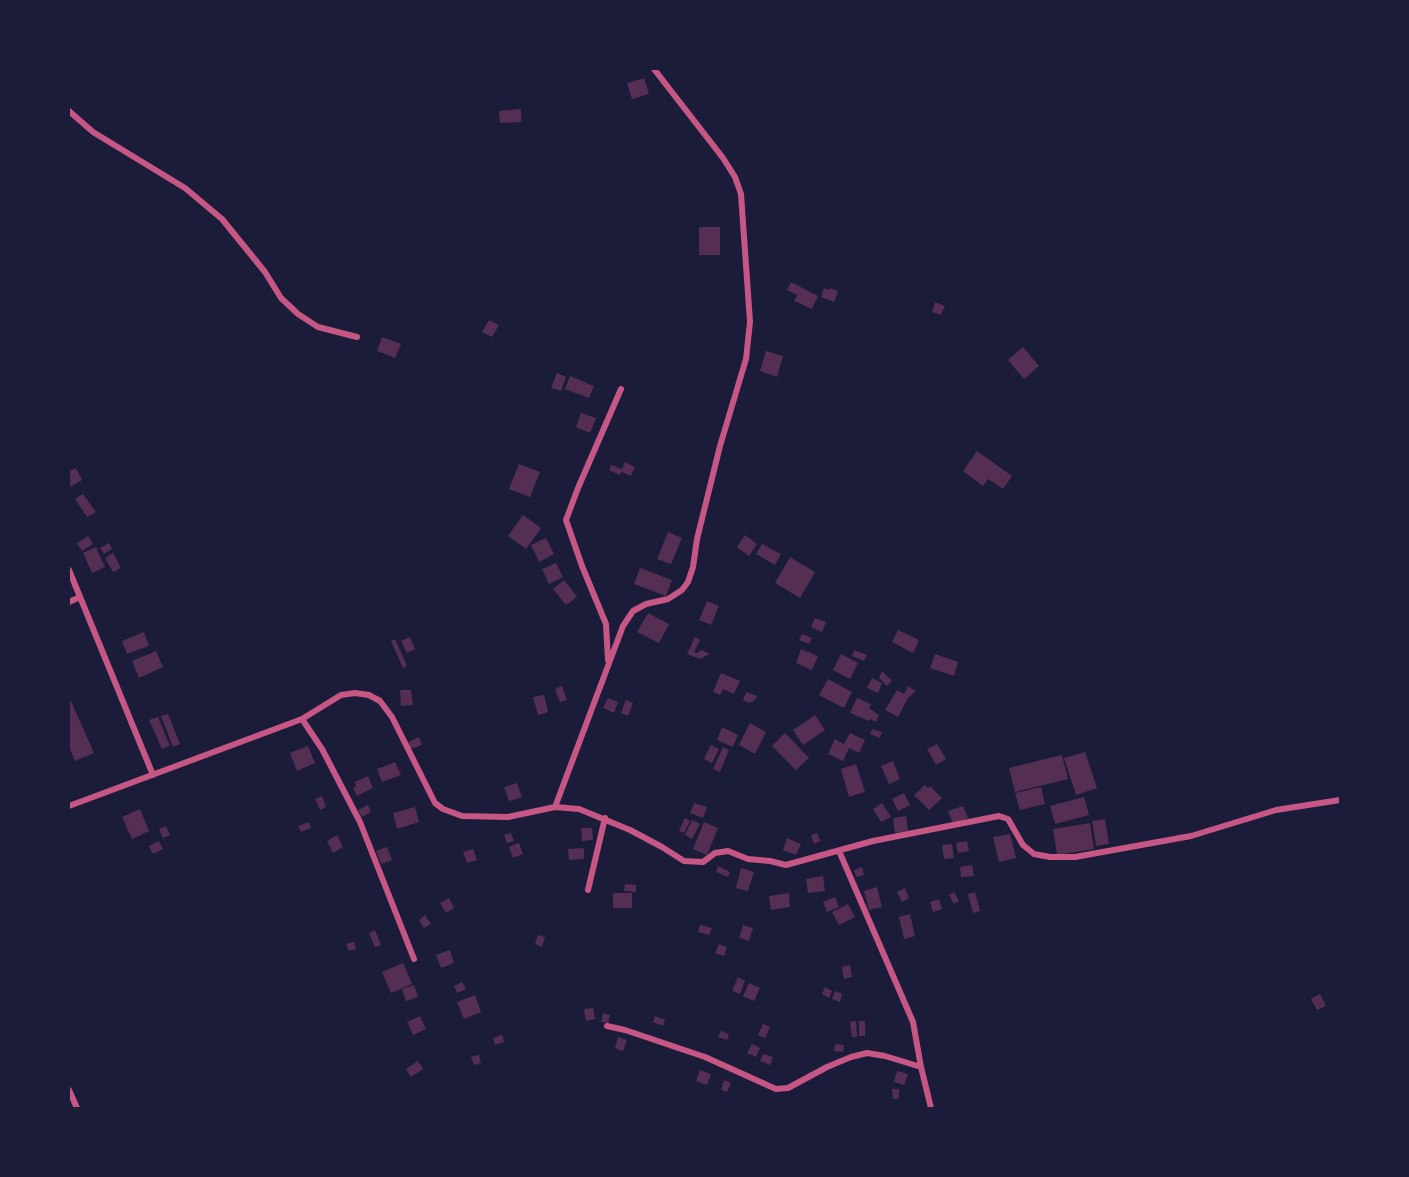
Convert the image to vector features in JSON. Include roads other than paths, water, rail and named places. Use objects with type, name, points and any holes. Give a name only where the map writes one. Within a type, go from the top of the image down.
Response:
[{"type":"street","points":[[555,807],[622,626],[633,611],[646,604],[668,599],[682,590],[687,582],[693,567],[697,539],[720,446],[746,359],[750,322],[741,194],[735,177],[723,158],[654,69]]},
{"type":"street","points":[[69,111],[93,132],[185,188],[222,219],[265,272],[281,298],[298,314],[318,327],[357,337]]},
{"type":"street","points":[[608,664],[606,624],[566,520],[621,388]]},
{"type":"street","points":[[69,570],[153,775]]},
{"type":"street","points":[[69,602],[80,597]]},
{"type":"street","points":[[69,806],[302,719],[341,695],[355,693],[369,695],[380,701],[392,717],[435,803],[443,808],[462,816],[508,817],[555,807],[579,809],[605,818],[684,861],[703,862],[716,853],[728,851],[748,859],[770,861],[786,866],[873,841],[999,816],[1008,819],[1023,845],[1034,854],[1050,858],[1076,857],[1191,836],[1276,810],[1340,800]]},
{"type":"street","points":[[302,719],[322,749],[360,822],[414,959]]},
{"type":"street","points":[[588,890],[605,818]]},
{"type":"street","points":[[839,851],[913,1022],[931,1108]]},
{"type":"street","points":[[607,1026],[705,1057],[776,1089],[788,1088],[827,1067],[867,1053],[921,1067]]},
{"type":"street","points":[[69,1090],[77,1108]]}]
